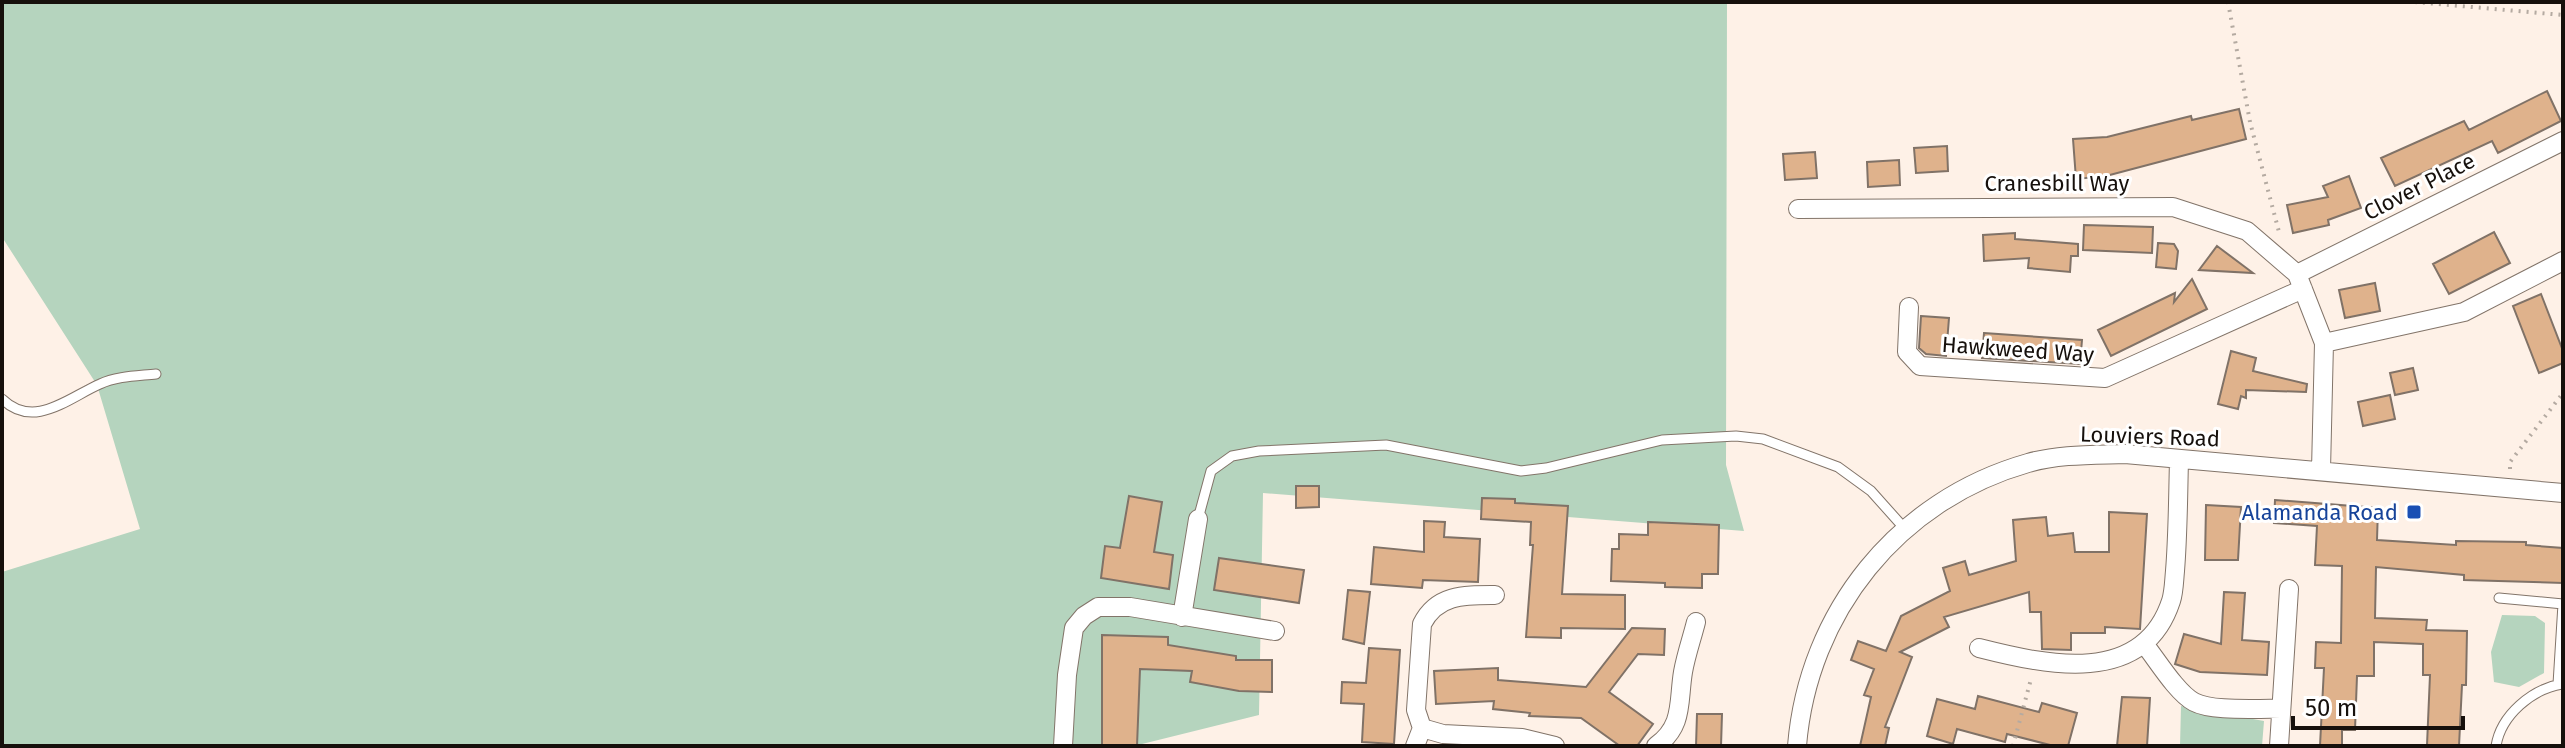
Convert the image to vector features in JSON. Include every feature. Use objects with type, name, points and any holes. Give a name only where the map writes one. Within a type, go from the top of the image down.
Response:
[{"type":"street","name":"Clover Place","points":[[2300,282],[2563,141]]},
{"type":"street","name":"Cranesbill Way","points":[[1798,209],[2173,207],[2247,231],[2300,282]]},
{"type":"street","points":[[2324,343],[2464,312],[2560,269]]},
{"type":"street","name":"Hawkweed Way","points":[[1909,307],[1907,352],[1920,366],[2105,378],[2300,282]]},
{"type":"street","points":[[2300,282],[2324,343],[2321,470]]},
{"type":"street","name":"Louviers Road","points":[[1797,746],[1799,721],[1815,657],[1849,593],[1875,556],[1941,501],[1985,478],[2030,462],[2076,455],[2125,454],[2563,493]]},
{"type":"street","points":[[1979,648],[2037,661],[2102,662],[2124,657],[2145,645],[2161,625],[2172,598],[2179,460]]},
{"type":"street","points":[[1182,617],[1198,519]]},
{"type":"street","points":[[2279,746],[2289,589]]},
{"type":"street","points":[[1415,746],[1422,728],[1416,710],[1422,624],[1428,612],[1454,596],[1495,595]]},
{"type":"street","points":[[1063,746],[1067,675],[1074,628],[1084,616],[1098,607],[1130,607],[1275,631]]},
{"type":"street","points":[[1656,746],[1666,739],[1679,718],[1683,673],[1696,622]]},
{"type":"street","points":[[2145,645],[2194,702],[2213,706],[2281,709]]},
{"type":"street","points":[[1422,728],[1443,734],[1522,738],[1555,746]]},
{"type":"lane","points":[[2,399],[12,408],[30,412],[67,402],[101,383],[156,374]]},
{"type":"lane","points":[[1198,519],[1205,482],[1211,471],[1232,456],[1259,451],[1386,445],[1521,471],[1546,468],[1662,440],[1736,436],[1763,439],[1838,467],[1871,491],[1905,529]]},
{"type":"lane","points":[[2496,746],[2508,717],[2528,697],[2561,684],[2563,604],[2499,598]]},
{"type":"path","points":[[2228,2],[2250,122],[2280,236]]},
{"type":"path","points":[[2415,2],[2563,15]]},
{"type":"path","points":[[2510,488],[2510,462],[2563,393]]},
{"type":"path","points":[[2013,746],[2037,661]]},
{"type":"green space","points":[[2,2],[1727,2],[1726,465],[1744,531],[1263,493],[1259,715],[1134,746],[2,746],[2,572],[140,529],[97,385],[2,237]]},
{"type":"green space","points":[[2502,615],[2535,616],[2545,623],[2544,673],[2519,687],[2494,682],[2491,652]]},
{"type":"green space","points":[[2181,706],[2264,721],[2262,746],[2180,746]]},
{"type":"building","points":[[2547,91],[2561,121],[2498,153],[2492,141],[2395,186],[2381,158],[2464,121],[2469,130]]},
{"type":"building","points":[[2239,109],[2246,139],[2106,176],[2076,179],[2073,139],[2107,137],[2191,116],[2192,120]]},
{"type":"building","points":[[1947,146],[1948,171],[1916,173],[1914,148]]},
{"type":"building","points":[[1815,152],[1817,178],[1785,180],[1783,154]]},
{"type":"building","points":[[1899,160],[1900,185],[1868,187],[1867,162]]},
{"type":"building","points":[[2349,176],[2361,208],[2328,220],[2329,225],[2293,233],[2287,205],[2328,197],[2323,186]]},
{"type":"building","points":[[2084,225],[2153,227],[2152,253],[2083,250]]},
{"type":"building","points":[[2494,232],[2510,263],[2449,294],[2433,264]]},
{"type":"building","points":[[2015,233],[2015,239],[2078,244],[2078,256],[2071,256],[2070,272],[2028,268],[2029,258],[1984,261],[1983,235]]},
{"type":"building","points":[[2158,243],[2174,244],[2178,251],[2176,269],[2156,267]]},
{"type":"building","points":[[2217,246],[2253,273],[2199,270]]},
{"type":"building","points":[[2192,279],[2207,309],[2111,356],[2098,330],[2175,293],[2174,302]]},
{"type":"building","points":[[2375,283],[2380,311],[2345,318],[2339,290]]},
{"type":"building","points":[[2541,294],[2563,351],[2563,363],[2539,373],[2513,306]]},
{"type":"building","points":[[1921,316],[1949,318],[1946,356],[1926,354],[1919,348]]},
{"type":"building","points":[[1984,333],[2082,340],[2080,364],[1982,358]]},
{"type":"building","points":[[2231,351],[2256,358],[2253,371],[2307,384],[2306,392],[2246,390],[2246,398],[2241,396],[2238,409],[2218,404]]},
{"type":"building","points":[[2413,368],[2418,390],[2395,395],[2390,373]]},
{"type":"building","points":[[2390,395],[2395,419],[2363,426],[2358,402]]},
{"type":"building","points":[[1296,486],[1319,486],[1319,507],[1296,508]]},
{"type":"building","points":[[1129,496],[1162,502],[1154,552],[1173,555],[1169,589],[1101,578],[1105,546],[1120,548]]},
{"type":"building","points":[[1482,498],[1568,506],[1562,594],[1625,595],[1625,629],[1561,628],[1561,638],[1526,637],[1533,545],[1530,545],[1531,522],[1481,519]]},
{"type":"building","points":[[2275,500],[2378,508],[2377,540],[2456,545],[2456,541],[2526,542],[2526,545],[2563,548],[2563,583],[2464,580],[2464,575],[2376,567],[2375,618],[2427,620],[2426,630],[2467,631],[2466,685],[2462,685],[2459,746],[2427,745],[2430,675],[2423,675],[2423,644],[2374,642],[2374,676],[2357,676],[2355,730],[2342,730],[2342,746],[2320,746],[2324,668],[2315,668],[2316,642],[2341,643],[2342,566],[2315,565],[2317,526],[2274,523]]},
{"type":"building","points":[[2206,505],[2241,507],[2238,560],[2205,560]]},
{"type":"building","points":[[2109,512],[2147,514],[2140,629],[2105,627],[2105,633],[2071,633],[2071,650],[2042,649],[2041,612],[2030,612],[2029,592],[1944,617],[1949,627],[1900,652],[1912,657],[1885,727],[1889,728],[1885,746],[1860,746],[1871,697],[1864,695],[1874,669],[1851,660],[1858,641],[1886,651],[1901,616],[1950,591],[1943,568],[1965,561],[1969,575],[2016,561],[2013,520],[2046,517],[2048,536],[2073,533],[2075,552],[2109,552]]},
{"type":"building","points":[[1424,521],[1445,522],[1444,537],[1480,539],[1478,582],[1423,580],[1422,588],[1371,584],[1374,547],[1424,552]]},
{"type":"building","points":[[1648,522],[1719,525],[1718,574],[1702,574],[1702,588],[1611,581],[1612,549],[1619,549],[1619,534],[1648,535]]},
{"type":"building","points":[[1219,558],[1304,570],[1299,603],[1214,590]]},
{"type":"building","points":[[1348,590],[1370,592],[1364,644],[1343,639]]},
{"type":"building","points":[[2224,592],[2245,593],[2242,640],[2269,642],[2267,675],[2200,672],[2175,664],[2184,634],[2221,644]]},
{"type":"building","points":[[1632,628],[1665,629],[1664,655],[1638,654],[1609,692],[1653,724],[1637,746],[1620,746],[1581,718],[1529,716],[1530,713],[1493,709],[1494,701],[1436,704],[1434,671],[1498,668],[1498,680],[1586,687]]},
{"type":"building","points":[[1102,635],[1168,637],[1168,645],[1236,656],[1236,660],[1272,660],[1272,692],[1239,691],[1190,682],[1192,671],[1140,669],[1137,746],[1102,746]]},
{"type":"building","points":[[1369,648],[1400,650],[1394,744],[1362,742],[1364,704],[1341,703],[1342,682],[1366,683]]},
{"type":"building","points":[[1978,696],[2039,712],[2042,703],[2077,713],[2068,746],[2054,746],[2007,734],[2005,742],[1957,729],[1953,744],[1927,736],[1937,699],[1975,709]]},
{"type":"building","points":[[2122,697],[2150,698],[2147,746],[2117,746]]},
{"type":"building","points":[[1697,714],[1722,714],[1721,746],[1696,746]]},
{"type":"place","name":"Alamanda Road","points":[[2414,512]]}]
